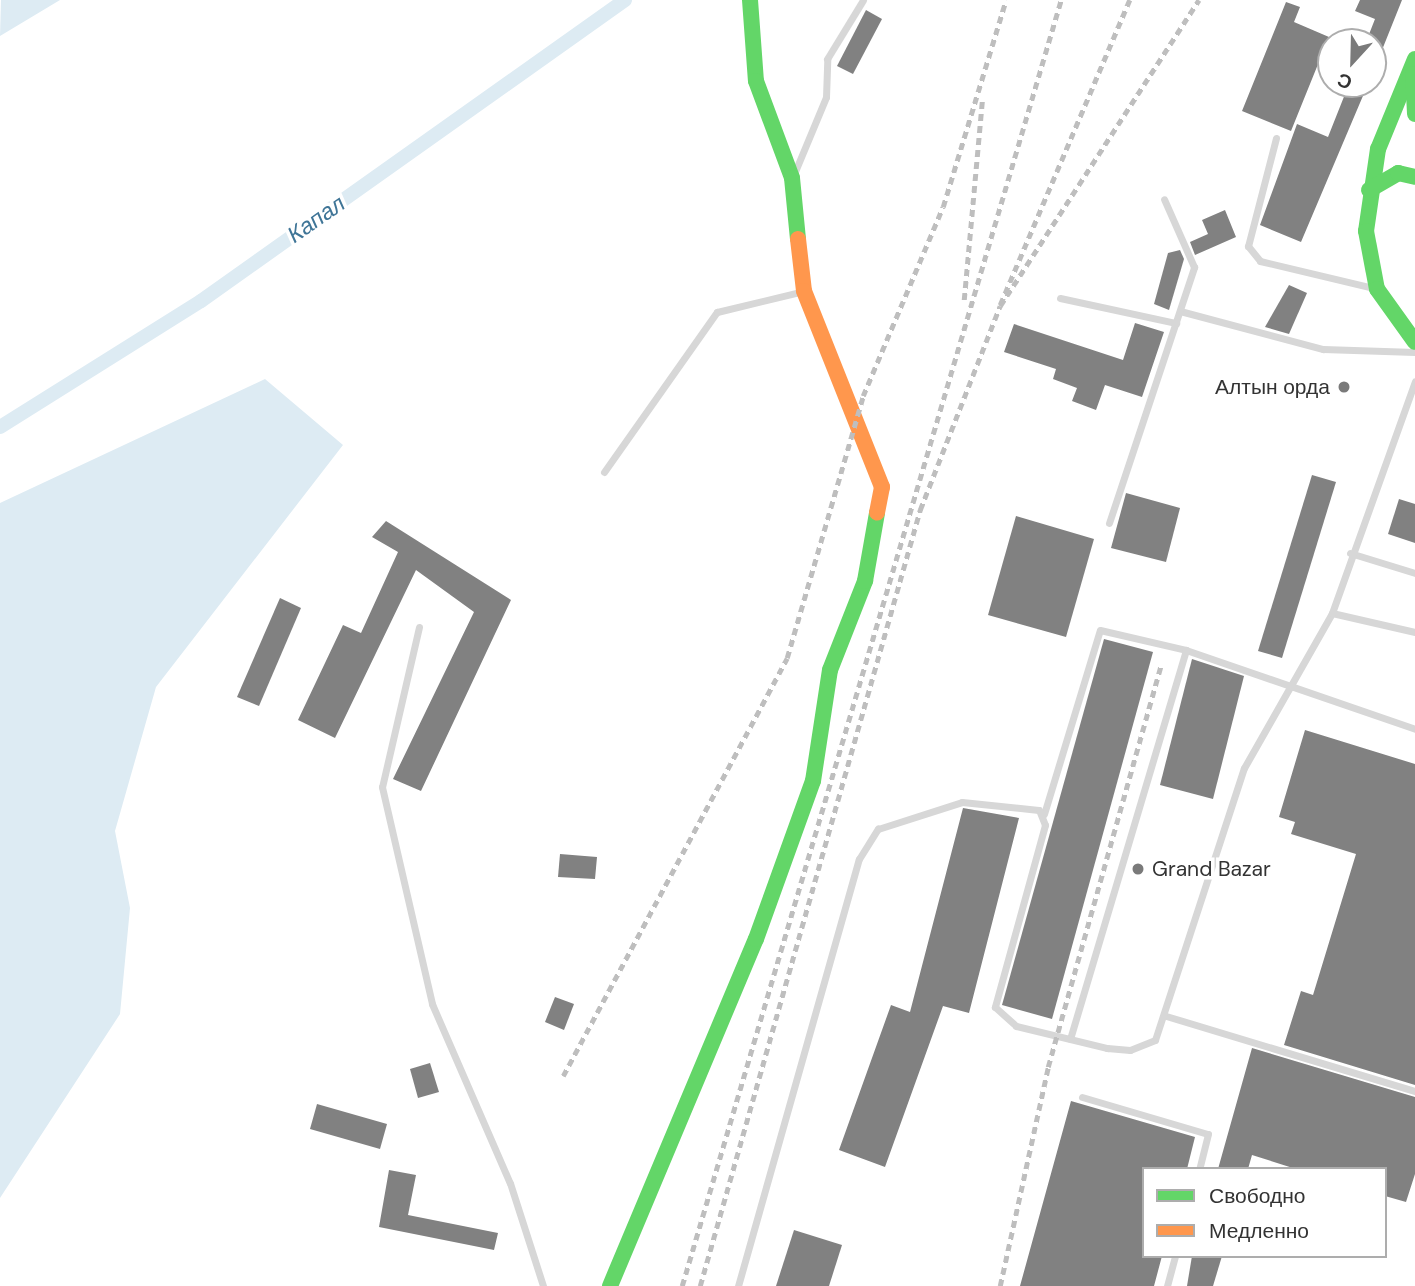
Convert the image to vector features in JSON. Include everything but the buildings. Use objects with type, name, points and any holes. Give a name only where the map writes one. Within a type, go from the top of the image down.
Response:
[{"type":"street","points":[[610,1286],[756,939],[813,781],[830,670],[865,581],[882,487],[804,291],[792,178],[756,80],[750,0]]},
{"type":"street","points":[[1415,59],[1369,190],[1366,231],[1377,289],[1415,342]]},
{"type":"street","points":[[1415,66],[1415,114]]},
{"type":"street","points":[[1369,190],[1391,175],[1415,177]]},
{"type":"lane","points":[[792,178],[826,97],[827,59],[863,0]]},
{"type":"lane","points":[[1276,138],[1248,246],[1260,261],[1377,289]]},
{"type":"lane","points":[[1109,523],[1180,311],[1194,260],[1164,199]]},
{"type":"lane","points":[[604,472],[717,312],[804,291]]},
{"type":"lane","points":[[1060,298],[1176,323]]},
{"type":"lane","points":[[1180,311],[1323,349],[1415,352]]},
{"type":"lane","points":[[1415,381],[1350,553],[1332,613],[1294,687],[1259,735],[1244,768],[1166,1016],[1146,1048],[1070,1040],[1016,1026],[995,1007],[1044,814],[1100,630],[1186,650],[1294,687],[1415,729]]},
{"type":"lane","points":[[1350,553],[1415,573]]},
{"type":"lane","points":[[1332,613],[1415,632]]},
{"type":"lane","points":[[419,627],[382,787],[432,1004],[510,1183],[543,1286]]},
{"type":"lane","points":[[1070,1040],[1186,650]]},
{"type":"lane","points":[[738,1286],[866,844],[889,824],[962,802],[1010,803],[1044,814]]},
{"type":"lane","points":[[1166,1016],[1415,1091]]},
{"type":"lane","points":[[1082,1097],[1208,1134],[1200,1167]]},
{"type":"lane","points":[[1167,1286],[1174,1258]]},
{"type":"shaded area","points":[[1,0],[60,0],[0,36]]},
{"type":"shaded area","points":[[265,379],[343,445],[156,687],[115,831],[130,908],[120,1014],[0,1198],[0,503]]},
{"type":"waterway","name":"Капал","points":[[0,427],[201,301],[625,0]]},
{"type":"railway","points":[[563,1076],[787,658],[863,396],[943,207],[1006,0]]},
{"type":"railway","points":[[682,1286],[1061,0]]},
{"type":"railway","points":[[1130,0],[1000,306],[1199,0]]},
{"type":"railway","points":[[964,300],[982,101]]},
{"type":"railway","points":[[700,1286],[920,510],[1000,306]]},
{"type":"railway","points":[[1000,1286],[1048,1067],[1161,664]]},
{"type":"traffic: fast","points":[[750,0],[756,81],[792,178],[798,239]]},
{"type":"traffic: fast","points":[[1415,59],[1378,149],[1366,231],[1377,289],[1415,342]]},
{"type":"traffic: fast","points":[[1413,74],[1415,114]]},
{"type":"traffic: fast","points":[[1369,190],[1398,173],[1415,177]]},
{"type":"traffic: fast","points":[[610,1286],[756,939],[813,781],[830,670],[865,581],[877,513]]},
{"type":"traffic: slow","points":[[798,239],[804,291],[882,487],[877,513]]},
{"type":"place","name":"Алтын орда","points":[[1344,387]]},
{"type":"place","name":"Grand Bazar","points":[[1138,869]]}]
